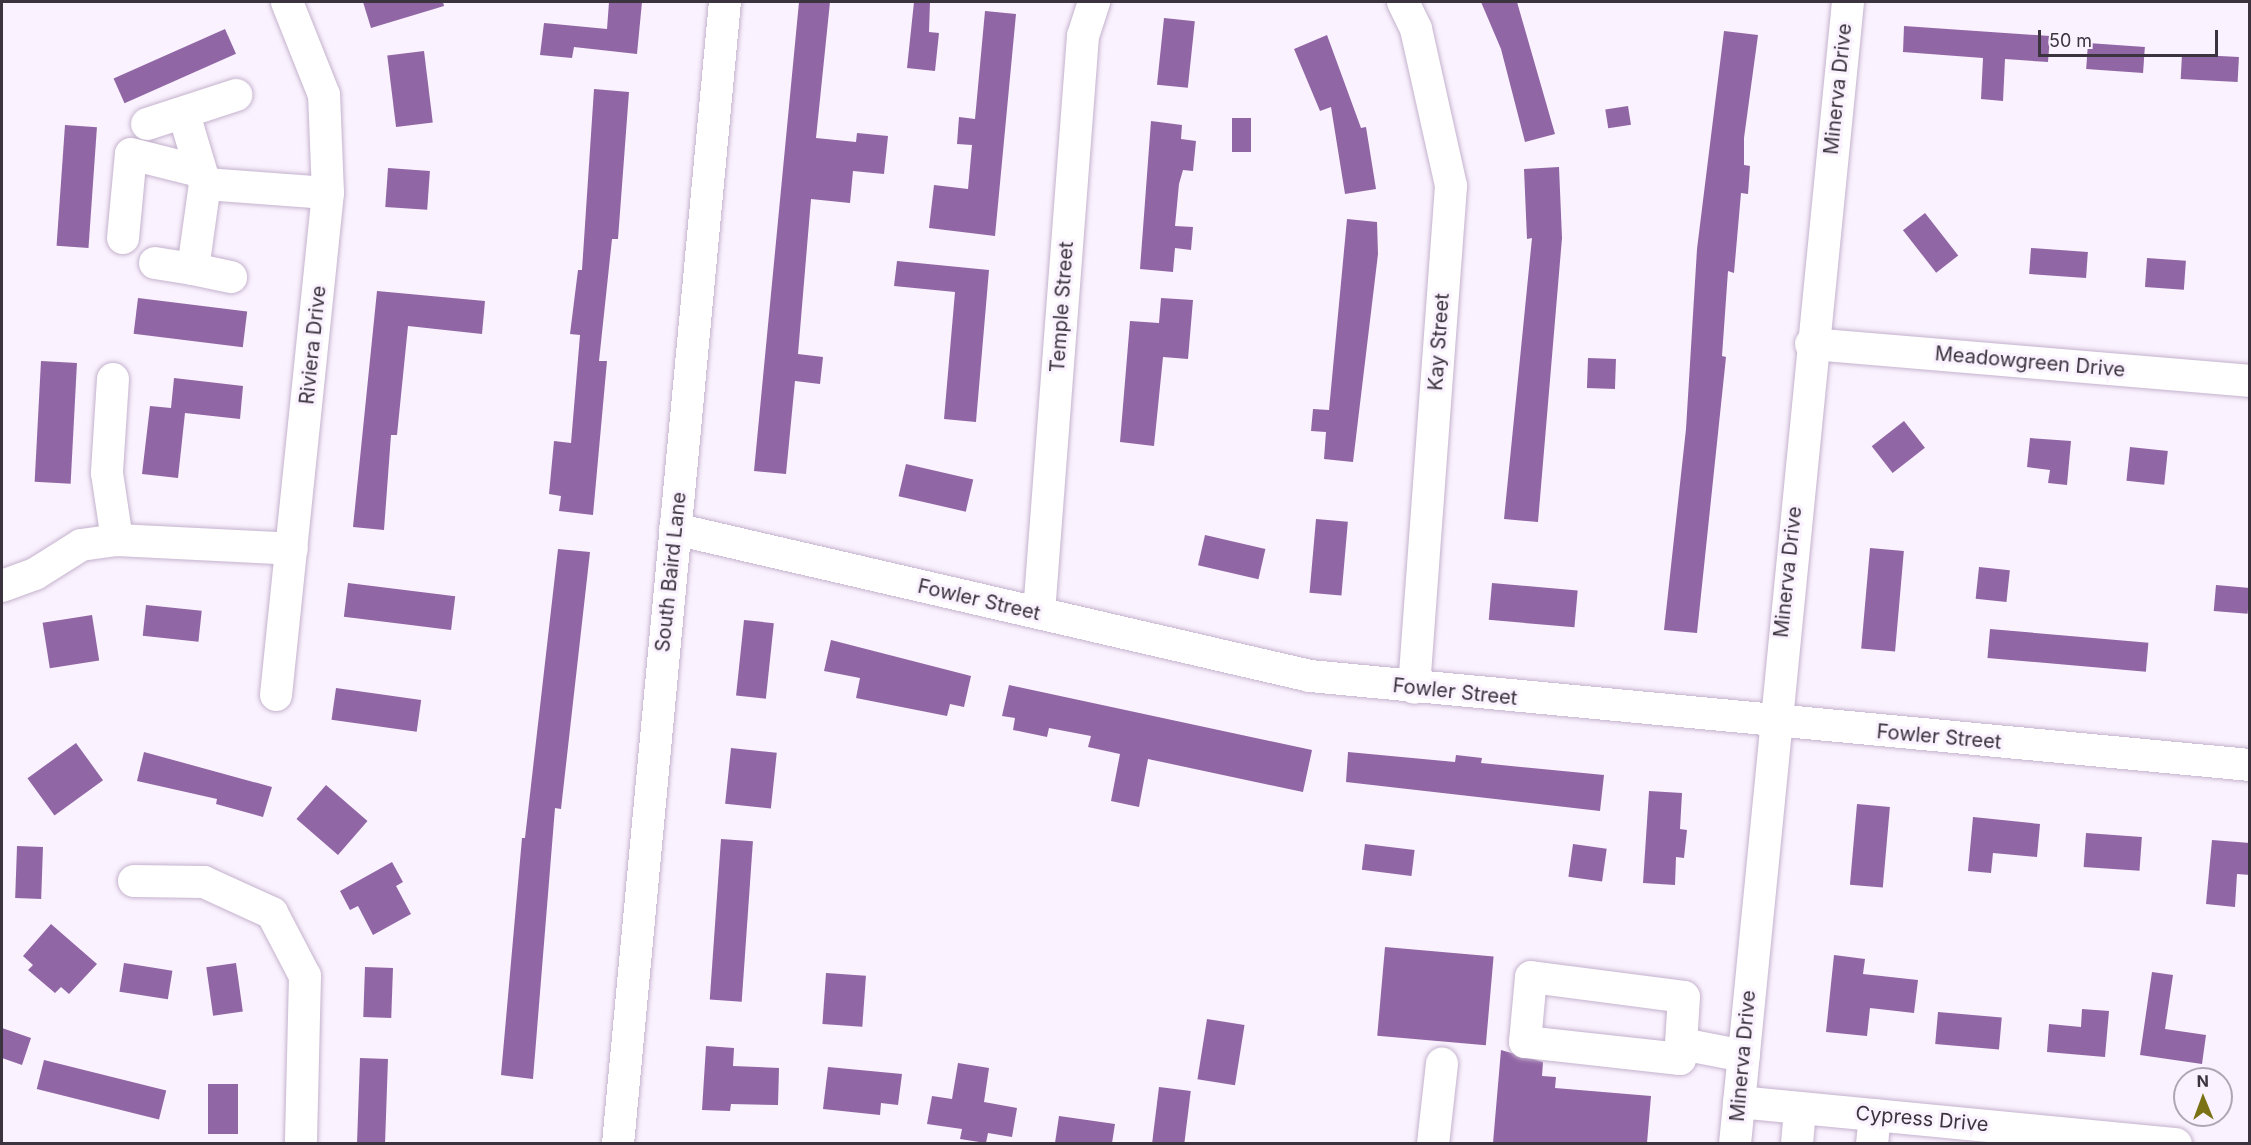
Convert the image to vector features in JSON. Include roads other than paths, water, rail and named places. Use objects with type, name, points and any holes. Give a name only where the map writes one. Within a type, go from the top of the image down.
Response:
[{"type":"street","name":"Riviera Drive","points":[[276,695],[328,192],[324,95],[287,2]]},
{"type":"street","name":"South Baird Lane","points":[[618,1143],[725,2]]},
{"type":"street","name":"Temple Street","points":[[1039,613],[1083,36],[1094,2]]},
{"type":"street","name":"Kay Street","points":[[1403,2],[1416,29],[1451,186],[1414,688]]},
{"type":"street","name":"Minerva Drive","points":[[1735,1143],[1773,722],[1848,2]]},
{"type":"street","points":[[147,124],[184,114],[236,95]]},
{"type":"street","points":[[184,114],[202,178],[193,269]]},
{"type":"street","points":[[123,238],[131,154],[202,178],[328,192]]},
{"type":"street","points":[[155,263],[231,277]]},
{"type":"street","name":"Meadowgreen Drive","points":[[1811,344],[2250,381]]},
{"type":"street","points":[[113,379],[106,473],[117,540]]},
{"type":"street","name":"Fowler Street","points":[[675,529],[1310,676],[1773,722],[2250,765]]},
{"type":"street","points":[[2,586],[35,574],[81,545],[117,540],[292,549]]},
{"type":"street","points":[[134,881],[204,882],[272,913],[304,976],[301,1143]]},
{"type":"street","points":[[1532,977],[1684,997],[1682,1044],[1680,1059],[1525,1042],[1532,977]]},
{"type":"street","points":[[1682,1044],[1743,1056]]},
{"type":"street","points":[[1433,1143],[1442,1064]]},
{"type":"street","name":"Cypress Drive","points":[[1739,1102],[1800,1107],[1874,1129],[2176,1143]]},
{"type":"street","points":[[1797,1143],[1800,1107]]}]
